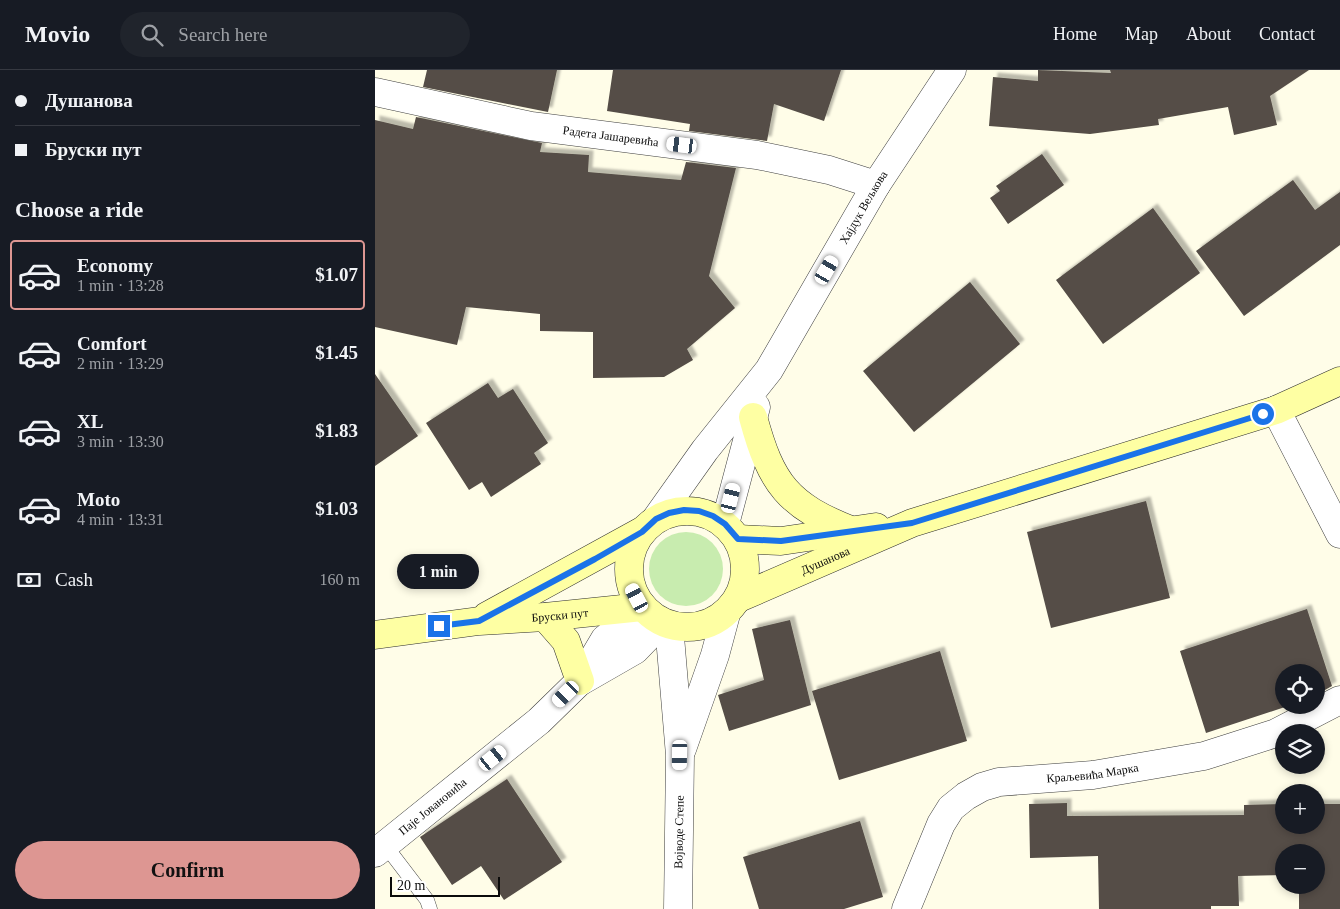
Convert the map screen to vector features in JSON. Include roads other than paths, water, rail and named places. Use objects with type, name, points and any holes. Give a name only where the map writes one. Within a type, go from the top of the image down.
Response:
[{"type":"main road","name":"Душанова","points":[[732,606],[912,523],[1277,410],[1340,381]]},
{"type":"main road","points":[[753,417],[763,453],[776,480],[797,503],[823,519],[853,531]]},
{"type":"main road","points":[[684,510],[699,511],[731,532],[744,553],[746,568],[744,584],[732,606],[702,625],[689,628],[655,617],[632,589],[629,569],[632,549],[649,525],[669,513],[684,510]]},
{"type":"main road","name":"Душанова","points":[[731,532],[781,541],[912,523]]},
{"type":"main road","name":"Бруски пут","points":[[479,621],[649,525]]},
{"type":"main road","points":[[545,617],[566,641],[580,681]]},
{"type":"main road","name":"Бруски пут","points":[[375,635],[479,621],[545,617],[655,617]]},
{"type":"street","name":"Хајдук Вељкова","points":[[765,375],[876,185],[952,70]]},
{"type":"street","name":"Радета Јашаревића","points":[[375,92],[531,126],[757,155],[829,170],[876,185]]},
{"type":"street","points":[[731,532],[753,417],[765,375]]},
{"type":"street","points":[[649,525],[705,450],[765,375]]},
{"type":"street","points":[[1277,410],[1340,534]]},
{"type":"street","name":"Војводе Степе","points":[[680,755],[732,606]]},
{"type":"street","name":"Војводе Степе","points":[[655,617],[680,755],[678,909]]},
{"type":"street","name":"Паје Јовановића","points":[[380,849],[539,721],[580,681],[635,650],[655,617]]},
{"type":"street","name":"Краљевића Марка","points":[[906,909],[941,824],[951,808],[965,796],[982,787],[999,782],[1093,775],[1204,756],[1275,733],[1340,700]]},
{"type":"lane","points":[[380,849],[427,900],[431,909]]}]
